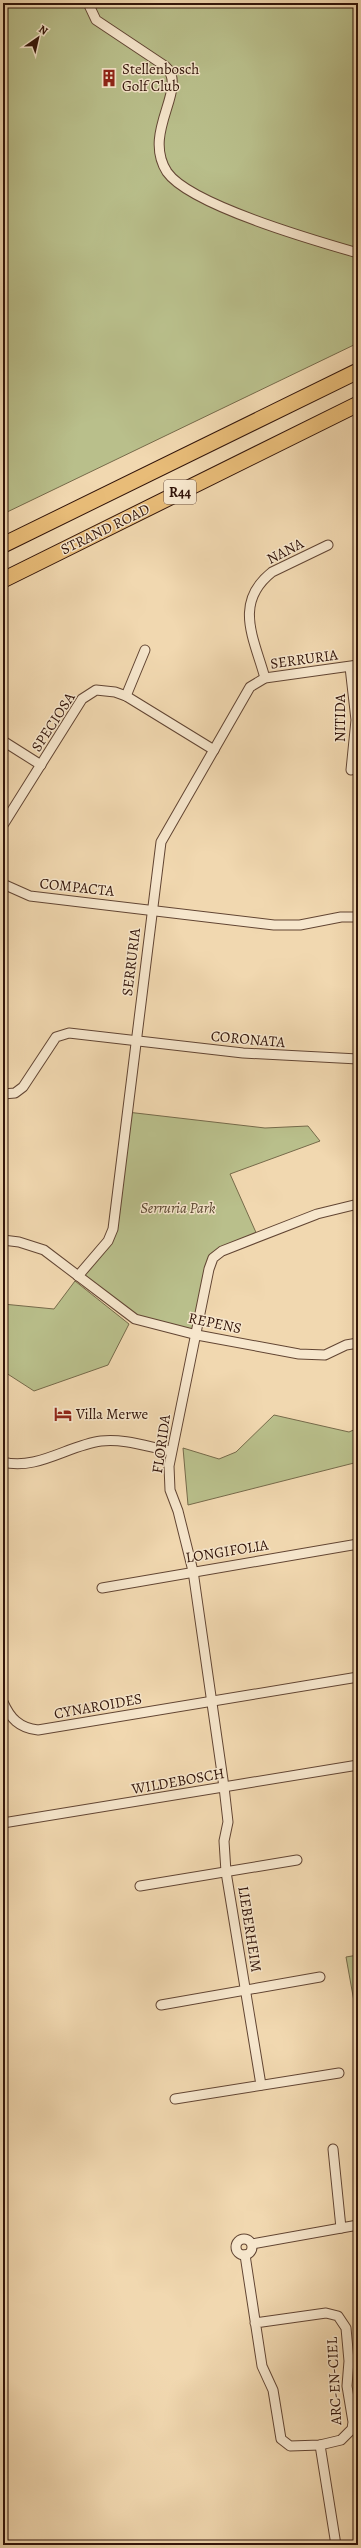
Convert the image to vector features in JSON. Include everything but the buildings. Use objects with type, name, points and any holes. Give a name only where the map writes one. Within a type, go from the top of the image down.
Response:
[{"type":"main road","name":"STRAND ROAD","points":[[3,545],[358,371]]},
{"type":"main road","name":"STRAND ROAD","points":[[3,580],[358,404]]},
{"type":"street","points":[[88,3],[96,20],[165,66],[172,74],[173,87],[159,130],[158,143],[162,160],[167,172],[179,184],[209,202],[358,253]]},
{"type":"street","name":"NANA","points":[[265,678],[248,612],[254,593],[264,578],[272,572],[328,546]]},
{"type":"street","points":[[126,696],[145,650]]},
{"type":"street","name":"SERRURIA","points":[[78,1276],[108,1241],[113,1229],[151,910],[161,842],[250,687],[265,678],[354,666]]},
{"type":"street","name":"NITIDA","points":[[351,770],[356,720],[354,666]]},
{"type":"street","name":"SPECIOSA","points":[[3,825],[82,699],[96,690],[116,692],[126,696],[214,750]]},
{"type":"street","points":[[3,741],[41,765]]},
{"type":"street","name":"COMPACTA","points":[[3,884],[30,896],[151,910]]},
{"type":"street","points":[[151,910],[274,925],[300,925],[341,918],[358,917]]},
{"type":"street","points":[[3,1094],[15,1093],[23,1087],[51,1042],[63,1034],[136,1042]]},
{"type":"street","name":"CORONATA","points":[[136,1042],[267,1055],[358,1060]]},
{"type":"street","name":"FLORIDA","points":[[224,1787],[193,1571],[182,1526],[170,1490],[171,1451],[209,1269],[213,1258],[222,1251],[317,1214],[358,1204]]},
{"type":"street","points":[[3,1240],[19,1242],[44,1250],[78,1276]]},
{"type":"street","name":"REPENS","points":[[78,1276],[129,1316],[196,1335],[315,1356],[358,1343]]},
{"type":"street","points":[[3,1462],[18,1464],[34,1461],[102,1440],[171,1451]]},
{"type":"street","name":"LONGIFOLIA","points":[[102,1588],[193,1571],[358,1544]]},
{"type":"street","points":[[211,1701],[358,1677]]},
{"type":"street","name":"CYNAROIDES","points":[[3,1702],[9,1715],[20,1725],[38,1730],[211,1701]]},
{"type":"street","name":"WILDEBOSCH","points":[[3,1823],[358,1765]]},
{"type":"street","name":"LIEBERHEIM","points":[[224,1787],[228,1822],[224,1841],[226,1872],[261,2086]]},
{"type":"street","name":"LIEBERHEIM","points":[[140,1886],[297,1860]]},
{"type":"street","name":"LIEBERHEIM","points":[[161,2005],[320,1977]]},
{"type":"street","points":[[175,2099],[339,2073]]},
{"type":"street","points":[[333,2149],[341,2228]]},
{"type":"street","points":[[252,2244],[358,2225]]},
{"type":"street","points":[[245,2238],[252,2244],[251,2252],[245,2255],[237,2251],[237,2242],[245,2238]]},
{"type":"street","name":"ARC-EN-CIEL","points":[[245,2255],[255,2323],[262,2366],[273,2390],[281,2438],[285,2443],[294,2447],[320,2445],[342,2440],[352,2429],[353,2422],[347,2386],[348,2346],[343,2322],[332,2313],[326,2313],[255,2323]]},
{"type":"street","points":[[320,2445],[336,2545]]},
{"type":"green space","name":"Stellenbosch Golf Club","points":[[3,3],[358,3],[358,343],[3,514]]},
{"type":"green space","name":"Serruria Park","points":[[127,1112],[265,1128],[308,1126],[320,1141],[230,1174],[258,1237],[213,1258],[197,1335],[135,1319],[78,1276],[108,1241]]},
{"type":"green space","points":[[75,1281],[129,1324],[108,1365],[34,1391],[3,1371],[3,1304],[54,1309]]},
{"type":"green space","points":[[274,1415],[349,1432],[358,1428],[358,1462],[188,1505],[183,1448],[219,1459],[236,1452]]},
{"type":"green space","points":[[358,1955],[358,2006],[355,2007],[346,1957]]},
{"type":"place","name":"Stellenbosch Golf Club","points":[[109,78]]},
{"type":"place","name":"Villa Merwe","points":[[63,1414]]}]
